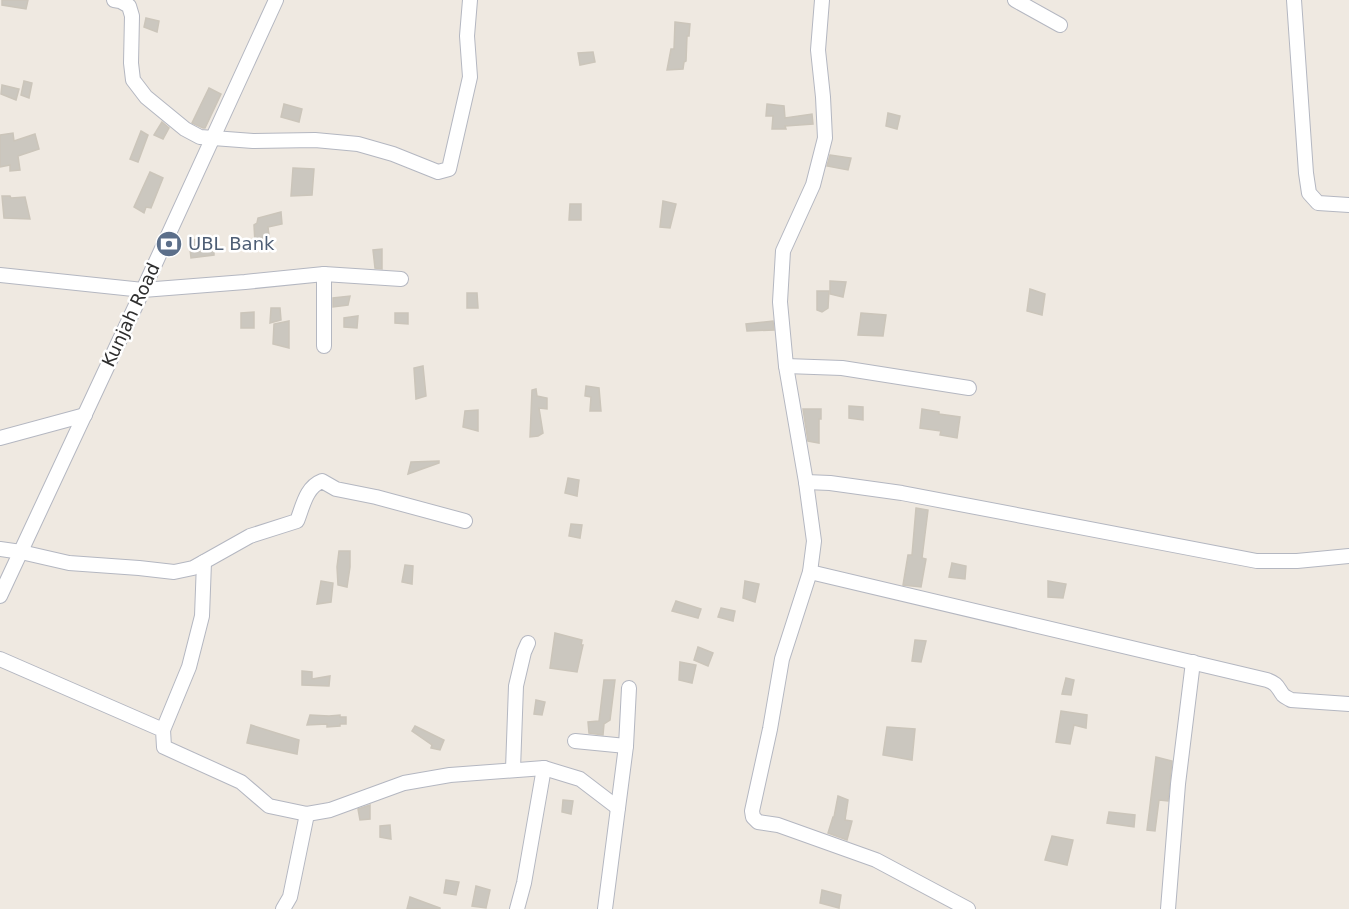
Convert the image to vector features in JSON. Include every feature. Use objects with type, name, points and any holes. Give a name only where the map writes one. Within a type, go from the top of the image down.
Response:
[{"type":"street","points":[[118,0],[129,6],[132,16],[133,80],[146,97],[185,129],[200,137],[253,141],[315,140],[358,144],[393,154],[438,172],[449,169],[470,77],[467,36],[470,0]]},
{"type":"street","name":"Kunjah Road","points":[[0,596],[276,0]]},
{"type":"street","points":[[822,0],[818,50],[825,138],[813,185],[783,251],[780,302],[786,366],[814,541],[810,572],[782,659],[752,811],[753,817],[758,822],[778,825],[876,860],[968,909]]},
{"type":"street","points":[[1015,0],[1060,26]]},
{"type":"street","points":[[1294,0],[1309,193],[1318,203],[1349,205]]},
{"type":"street","points":[[324,273],[324,346]]},
{"type":"street","points":[[0,275],[143,290],[324,273],[401,279]]},
{"type":"street","points":[[786,366],[842,369],[969,388]]},
{"type":"street","points":[[0,438],[85,415]]},
{"type":"street","points":[[0,549],[69,563],[174,572],[193,568],[250,536],[297,521],[308,493],[314,484],[322,481],[336,489],[376,497],[465,521]]},
{"type":"street","points":[[806,482],[902,493],[1257,561],[1297,561],[1349,556]]},
{"type":"street","points":[[204,562],[202,616],[189,667],[163,730],[164,747],[241,782],[269,806],[307,814],[330,810],[405,783],[450,775],[544,768],[580,779],[618,808]]},
{"type":"street","points":[[810,572],[1267,680],[1274,682],[1283,695],[1291,700],[1349,704]]},
{"type":"street","points":[[513,769],[516,686],[528,643]]},
{"type":"street","points":[[0,658],[163,730]]},
{"type":"street","points":[[1168,909],[1178,784],[1193,662]]},
{"type":"street","points":[[604,909],[626,746],[629,688]]},
{"type":"street","points":[[575,741],[626,746]]},
{"type":"street","points":[[518,909],[544,768]]},
{"type":"street","points":[[283,909],[290,897],[307,814]]},
{"type":"building","points":[[2,0],[28,0],[26,9],[2,5]]},
{"type":"building","points":[[146,18],[159,21],[157,32],[144,27]]},
{"type":"building","points":[[675,22],[690,24],[686,61],[683,69],[667,70],[671,49],[674,49]]},
{"type":"building","points":[[593,52],[595,62],[580,65],[578,53]]},
{"type":"building","points":[[24,81],[32,83],[29,98],[21,95]]},
{"type":"building","points":[[2,85],[19,89],[16,100],[1,94]]},
{"type":"building","points":[[209,88],[221,94],[203,128],[192,123]]},
{"type":"building","points":[[284,104],[302,109],[299,122],[281,117]]},
{"type":"building","points":[[767,104],[784,106],[785,118],[812,114],[813,124],[772,129],[773,116],[766,116]]},
{"type":"building","points":[[888,113],[900,116],[897,129],[886,126]]},
{"type":"building","points":[[162,122],[169,128],[163,139],[154,135]]},
{"type":"building","points":[[141,131],[148,135],[138,162],[130,159]]},
{"type":"building","points":[[13,133],[14,141],[35,134],[39,149],[18,156],[20,170],[10,171],[10,165],[0,167],[0,135]]},
{"type":"building","points":[[830,155],[851,158],[848,170],[827,166]]},
{"type":"building","points":[[293,168],[314,169],[312,195],[291,196]]},
{"type":"building","points":[[150,172],[163,178],[151,208],[146,207],[144,213],[134,207]]},
{"type":"building","points":[[2,196],[25,197],[30,219],[4,218]]},
{"type":"building","points":[[663,201],[676,204],[670,228],[660,227]]},
{"type":"building","points":[[570,204],[581,204],[581,220],[569,220]]},
{"type":"building","points":[[281,212],[282,224],[268,227],[270,243],[255,244],[254,225],[258,218]]},
{"type":"building","points":[[214,238],[214,255],[191,258],[189,240]]},
{"type":"building","points":[[382,249],[382,269],[375,268],[373,250]]},
{"type":"building","points":[[830,281],[846,282],[843,297],[830,294]]},
{"type":"building","points":[[1030,289],[1045,294],[1042,315],[1027,311]]},
{"type":"building","points":[[817,291],[829,291],[828,308],[822,312],[817,310]]},
{"type":"building","points":[[467,293],[477,293],[478,308],[467,308]]},
{"type":"building","points":[[350,296],[348,305],[333,307],[333,298]]},
{"type":"building","points":[[271,308],[280,308],[281,320],[270,323]]},
{"type":"building","points":[[254,312],[254,328],[241,328],[241,313]]},
{"type":"building","points":[[395,313],[408,313],[408,324],[395,323]]},
{"type":"building","points":[[861,313],[886,315],[883,336],[858,335]]},
{"type":"building","points":[[358,316],[357,328],[344,327],[344,318]]},
{"type":"building","points":[[289,321],[289,348],[273,344],[274,324]]},
{"type":"building","points":[[773,321],[774,330],[747,331],[746,324]]},
{"type":"building","points":[[423,366],[426,396],[416,399],[414,368]]},
{"type":"building","points":[[586,386],[599,388],[601,411],[590,411],[591,397],[585,396]]},
{"type":"building","points":[[536,389],[537,396],[547,398],[547,409],[539,408],[543,433],[530,437],[532,390]]},
{"type":"building","points":[[849,406],[863,407],[863,420],[849,418]]},
{"type":"building","points":[[803,409],[821,409],[819,443],[808,441]]},
{"type":"building","points":[[922,409],[960,417],[957,438],[940,435],[941,431],[920,428]]},
{"type":"building","points":[[478,410],[478,431],[463,427],[465,411]]},
{"type":"building","points":[[439,461],[439,463],[408,474],[411,462]]},
{"type":"building","points":[[568,478],[579,480],[577,496],[565,493]]},
{"type":"building","points":[[916,508],[928,510],[922,558],[926,559],[921,587],[903,585],[908,555],[912,555]]},
{"type":"building","points":[[571,524],[582,525],[580,538],[569,536]]},
{"type":"building","points":[[339,551],[350,551],[347,587],[338,585]]},
{"type":"building","points":[[952,563],[966,566],[965,579],[949,577]]},
{"type":"building","points":[[405,565],[413,566],[412,584],[402,582]]},
{"type":"building","points":[[321,581],[333,583],[331,602],[317,604]]},
{"type":"building","points":[[745,581],[759,584],[755,602],[743,598]]},
{"type":"building","points":[[1048,581],[1066,584],[1063,598],[1048,597]]},
{"type":"building","points":[[676,601],[701,609],[698,618],[672,611]]},
{"type":"building","points":[[721,608],[735,611],[733,621],[718,617]]},
{"type":"building","points":[[555,633],[582,640],[577,672],[550,668]]},
{"type":"building","points":[[915,640],[926,641],[921,662],[912,661]]},
{"type":"building","points":[[698,647],[713,653],[708,666],[694,660]]},
{"type":"building","points":[[680,662],[696,665],[692,683],[679,680]]},
{"type":"building","points":[[302,671],[312,672],[312,679],[330,676],[329,686],[302,685]]},
{"type":"building","points":[[1066,678],[1074,680],[1071,695],[1062,694]]},
{"type":"building","points":[[604,680],[615,680],[610,720],[604,724],[603,735],[589,733],[588,722],[599,721]]},
{"type":"building","points":[[536,700],[545,702],[542,715],[534,714]]},
{"type":"building","points":[[1061,711],[1087,715],[1086,728],[1074,725],[1070,744],[1056,742]]},
{"type":"building","points":[[310,715],[340,715],[340,717],[346,717],[346,724],[327,727],[327,724],[307,725]]},
{"type":"building","points":[[251,725],[299,740],[297,754],[247,743]]},
{"type":"building","points":[[415,726],[444,740],[440,750],[431,748],[432,745],[412,731]]},
{"type":"building","points":[[887,727],[915,729],[912,760],[883,755]]},
{"type":"building","points":[[1156,757],[1172,761],[1168,801],[1159,800],[1155,831],[1147,830]]},
{"type":"building","points":[[838,796],[848,800],[845,820],[852,821],[847,840],[828,833]]},
{"type":"building","points":[[563,800],[573,801],[571,814],[562,812]]},
{"type":"building","points":[[370,805],[370,819],[360,820],[358,809]]},
{"type":"building","points":[[1109,812],[1135,815],[1134,827],[1107,823]]},
{"type":"building","points":[[390,825],[391,839],[380,837],[380,826]]},
{"type":"building","points":[[1052,836],[1073,840],[1067,865],[1045,860]]},
{"type":"building","points":[[446,880],[459,882],[456,895],[444,893]]},
{"type":"building","points":[[476,886],[490,890],[486,908],[472,906]]},
{"type":"building","points":[[822,890],[841,895],[839,908],[820,903]]},
{"type":"building","points":[[410,897],[440,908],[440,909],[407,909]]},
{"type":"place","name":"UBL Bank","points":[[169,244]]}]
